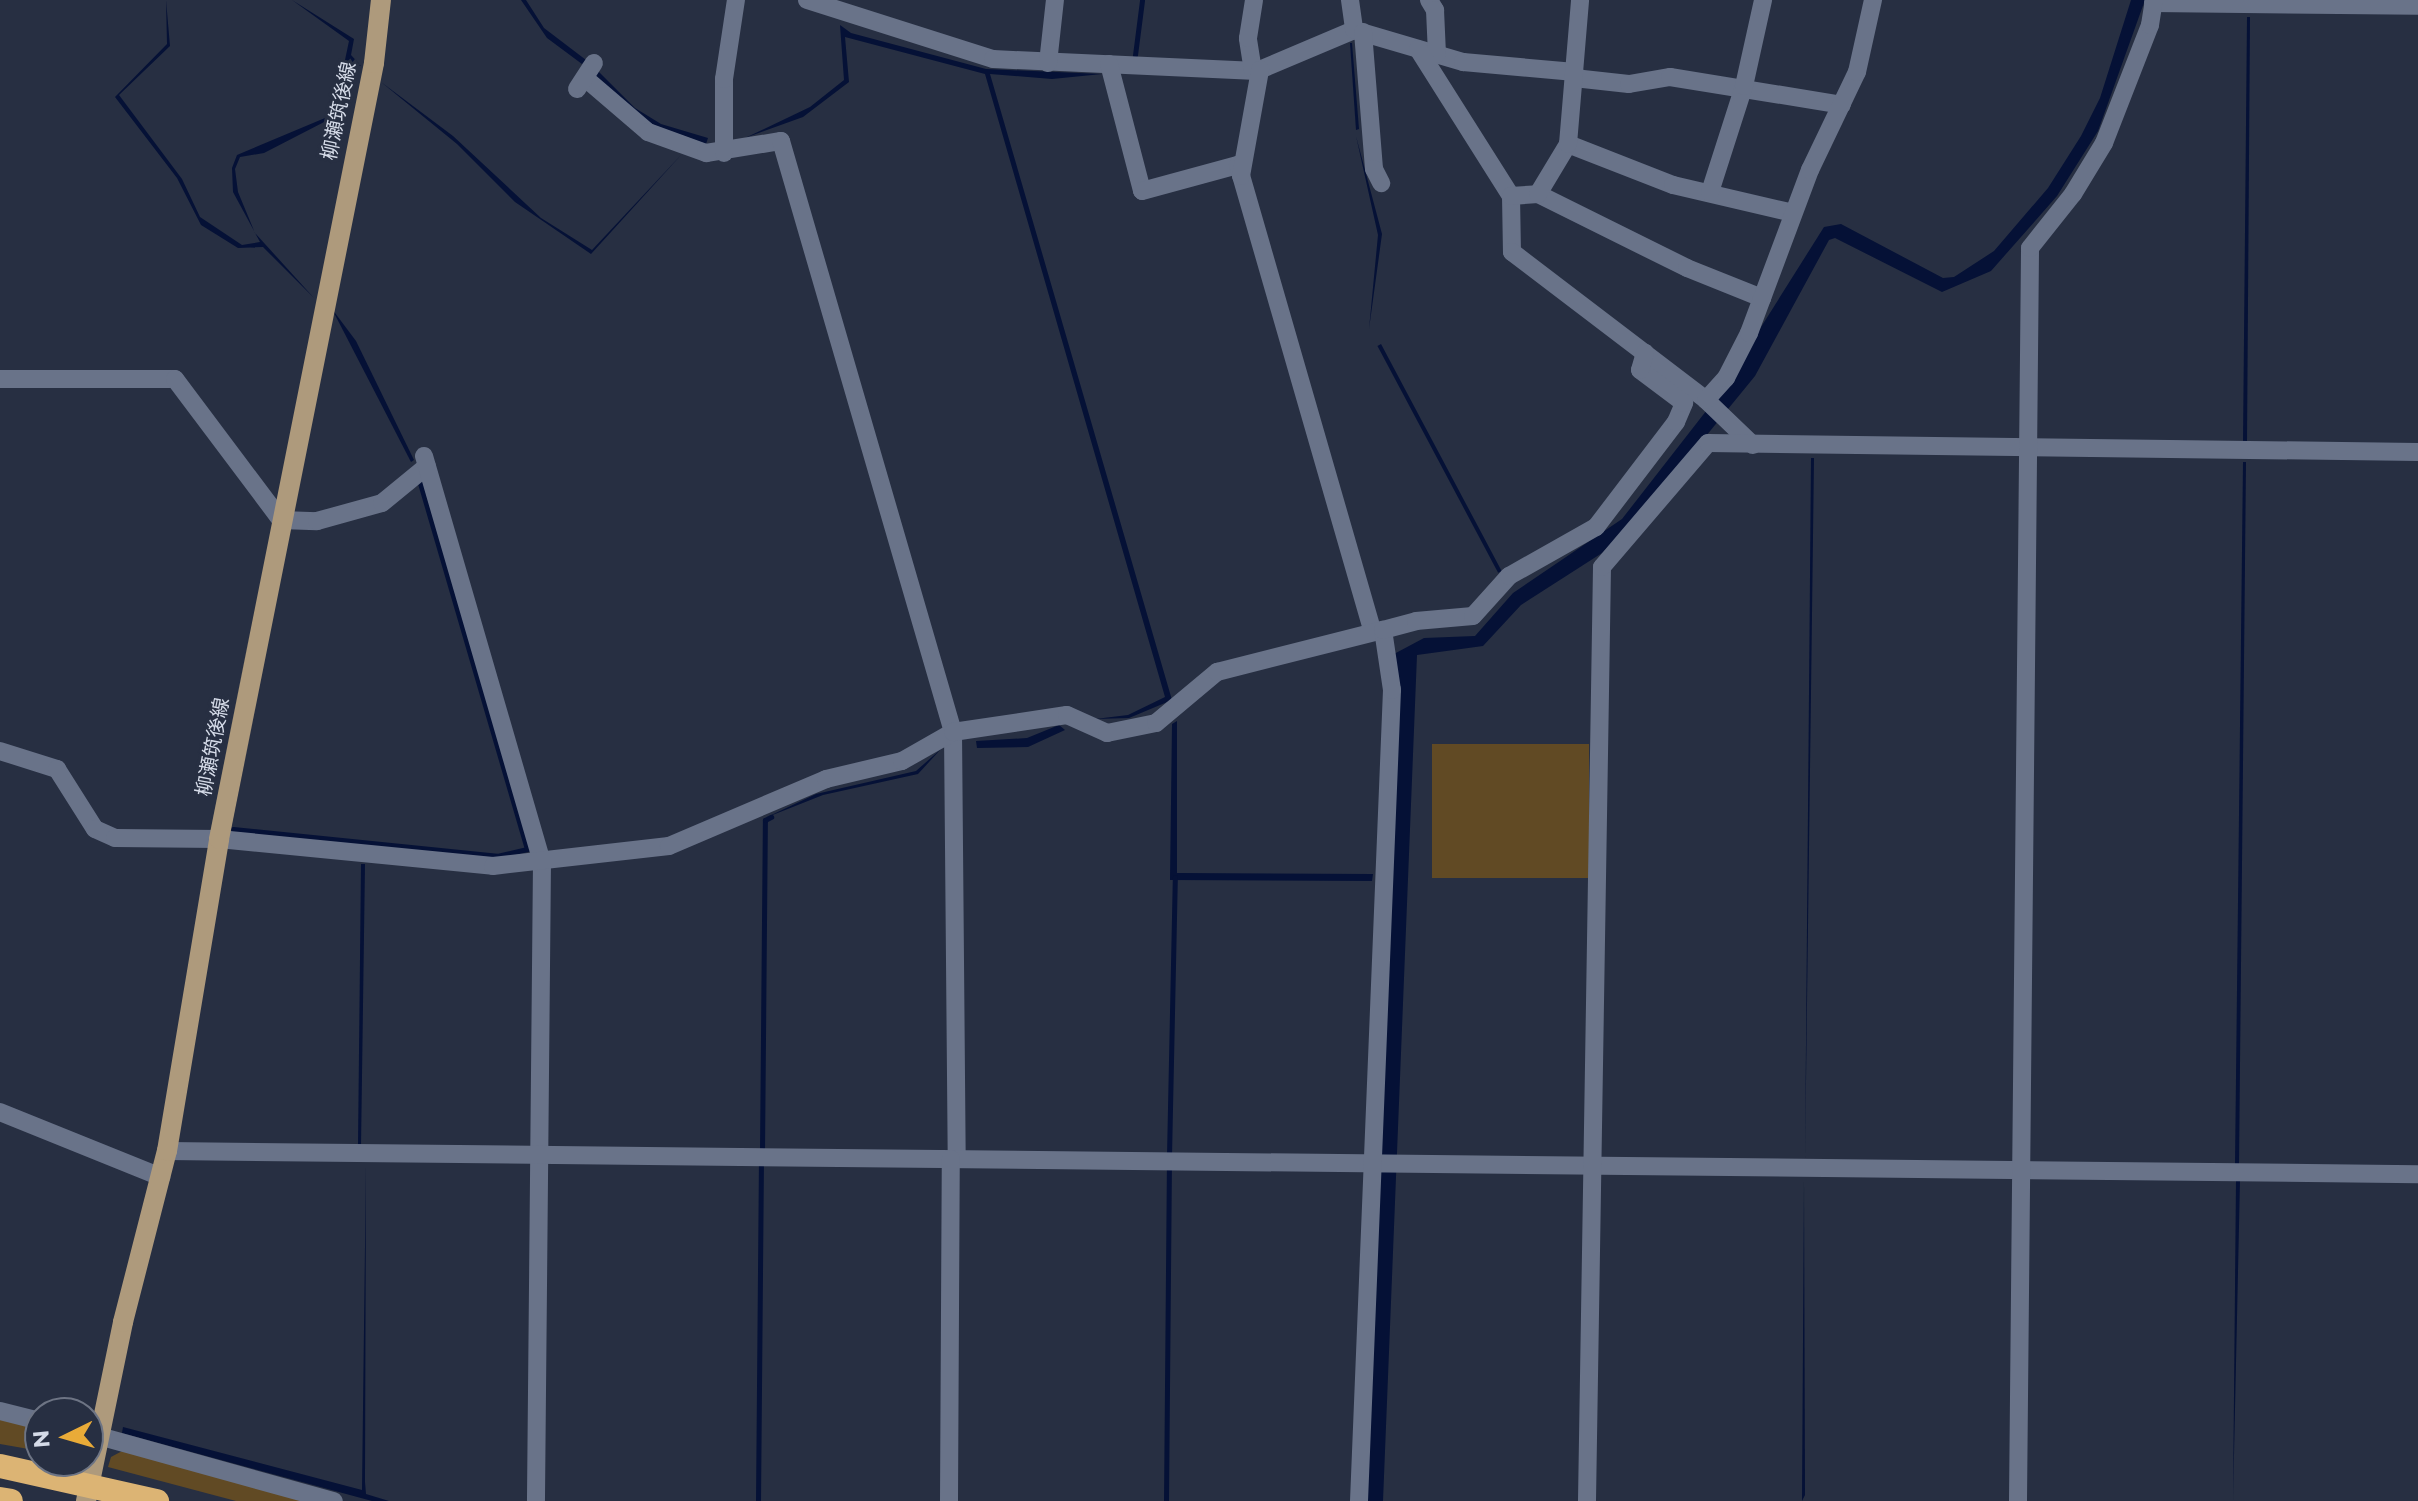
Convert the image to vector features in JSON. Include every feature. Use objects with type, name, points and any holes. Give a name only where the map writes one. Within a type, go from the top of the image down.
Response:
[{"type":"highway","points":[[0,1466],[157,1501]]},
{"type":"highway","points":[[0,1499],[11,1501]]},
{"type":"main road","name":"柳瀬筑後線","points":[[104,1397],[167,1151],[219,839],[374,63],[381,0]]},
{"type":"main road","name":"柳瀬筑後線","points":[[86,1501],[89,1477]]},
{"type":"street","points":[[724,153],[724,79],[736,0]]},
{"type":"street","points":[[807,0],[993,59],[1256,70],[1359,31],[1466,62],[1629,84],[1670,77],[1744,86],[1842,105]]},
{"type":"street","points":[[1048,63],[1055,0]]},
{"type":"street","points":[[1241,176],[1256,70],[1248,38],[1254,0]]},
{"type":"street","points":[[1350,0],[1359,31],[1374,169],[1381,183]]},
{"type":"street","points":[[1429,0],[1435,10],[1437,54]]},
{"type":"street","points":[[1538,194],[1568,144],[1580,0]]},
{"type":"street","points":[[1710,192],[1744,86],[1763,0]]},
{"type":"street","points":[[1706,400],[1726,378],[1762,298],[1793,213],[1857,72],[1873,0]]},
{"type":"street","points":[[2018,1501],[2030,248],[2073,194],[2104,143],[2150,25],[2153,1],[2418,6]]},
{"type":"street","points":[[1418,49],[1511,196],[1512,252],[1706,400],[1753,445]]},
{"type":"street","points":[[1109,64],[1142,191],[1238,165],[1378,631],[1392,690],[1359,1501]]},
{"type":"street","points":[[586,77],[648,132],[706,153],[724,153],[781,141],[953,732],[954,1159],[949,1501]]},
{"type":"street","points":[[1568,144],[1673,185],[1793,213]]},
{"type":"street","points":[[1511,196],[1538,194],[1687,268],[1762,298]]},
{"type":"street","points":[[0,751],[57,769],[95,829],[115,838],[219,839],[493,866],[669,846],[826,779],[902,761],[953,732],[1067,715],[1107,733],[1156,723],[1217,672],[1416,621],[1473,616],[1509,576],[1596,527],[1676,422],[1684,403],[1640,370],[1645,353]]},
{"type":"street","points":[[0,379],[175,379],[281,520],[317,521],[382,503],[425,461],[542,861],[542,1156],[536,1501]]},
{"type":"street","points":[[1587,1501],[1602,567],[1652,515],[1708,443],[2418,452]]},
{"type":"street","points":[[0,1112],[161,1177]]},
{"type":"street","points":[[167,1151],[2418,1174]]},
{"type":"street","points":[[0,1411],[24,1417]]},
{"type":"street","points":[[104,1437],[334,1501]]},
{"type":"shaded area","points":[[1432,744],[1589,744],[1589,878],[1432,878]]},
{"type":"shaded area","points":[[0,1417],[24,1422],[24,1448],[0,1444]]},
{"type":"shaded area","points":[[124,1450],[310,1501],[236,1501],[108,1467],[111,1457]]},
{"type":"water","points":[[166,0],[170,46],[119,95],[182,179],[200,217],[242,245],[260,242],[255,233],[314,298],[263,247],[238,248],[201,225],[177,178],[115,97],[167,44]]},
{"type":"water","points":[[292,0],[354,39],[351,55],[361,66],[345,60],[349,41]]},
{"type":"water","points":[[521,0],[526,0],[544,28],[586,60],[582,64],[547,38]]},
{"type":"water","points":[[2131,0],[2145,0],[2098,131],[2057,196],[1991,271],[1942,292],[1835,238],[1829,240],[1755,376],[1639,518],[1602,553],[1521,605],[1483,646],[1417,655],[1383,1501],[1365,1501],[1394,654],[1424,638],[1475,636],[1513,593],[1622,519],[1717,397],[1824,227],[1841,224],[1943,278],[1954,277],[1994,251],[2048,188],[2081,136],[2100,98]]},
{"type":"water","points":[[2247,17],[2250,17],[2247,443],[2243,443]]},
{"type":"water","points":[[840,25],[851,33],[986,69],[1102,74],[1052,79],[990,74],[1172,700],[1129,718],[1095,719],[1128,715],[1165,697],[985,74],[845,37],[849,82],[803,117],[745,138],[810,107],[844,80]]},
{"type":"water","points":[[1350,43],[1359,129],[1356,130]]},
{"type":"water","points":[[598,71],[635,108],[661,124],[708,138],[706,144],[651,124],[595,76]]},
{"type":"water","points":[[347,73],[328,120],[264,153],[240,157],[235,169],[238,192],[255,232],[233,192],[232,168],[237,155],[325,118],[334,88]]},
{"type":"water","points":[[381,82],[453,136],[541,218],[592,250],[682,154],[591,254],[515,202],[457,144]]},
{"type":"water","points":[[1356,136],[1382,234],[1369,329],[1378,235]]},
{"type":"water","points":[[332,309],[356,341],[414,460],[411,462]]},
{"type":"water","points":[[1381,344],[1502,571],[1498,573],[1377,346]]},
{"type":"water","points":[[1811,458],[1814,458],[1805,1160]]},
{"type":"water","points":[[2243,462],[2246,462],[2239,1166],[2235,1165]]},
{"type":"water","points":[[1177,721],[1177,873],[1373,874],[1372,881],[1170,880],[1172,724]]},
{"type":"water","points":[[1059,725],[1065,730],[1028,747],[977,748],[976,741],[1027,738]]},
{"type":"water","points":[[941,749],[918,774],[823,795],[765,818],[816,794],[916,771]]},
{"type":"water","points":[[361,864],[365,864],[361,1146],[358,1146]]},
{"type":"water","points":[[366,1164],[365,1482],[366,1494],[389,1501],[372,1501],[122,1433],[123,1427],[362,1490]]},
{"type":"water","points":[[1804,1177],[1805,1495],[1802,1501]]},
{"type":"water","points":[[2236,1180],[2240,1180],[2233,1501]]},
{"type":"waterway","points":[[1135,55],[1142,0]]},
{"type":"waterway","points":[[233,829],[497,856],[527,849],[420,482]]},
{"type":"waterway","points":[[762,1152],[765,820],[771,817]]},
{"type":"waterway","points":[[1169,1156],[1175,877]]},
{"type":"waterway","points":[[758,1501],[761,1162]]},
{"type":"waterway","points":[[1166,1501],[1169,1166]]}]
